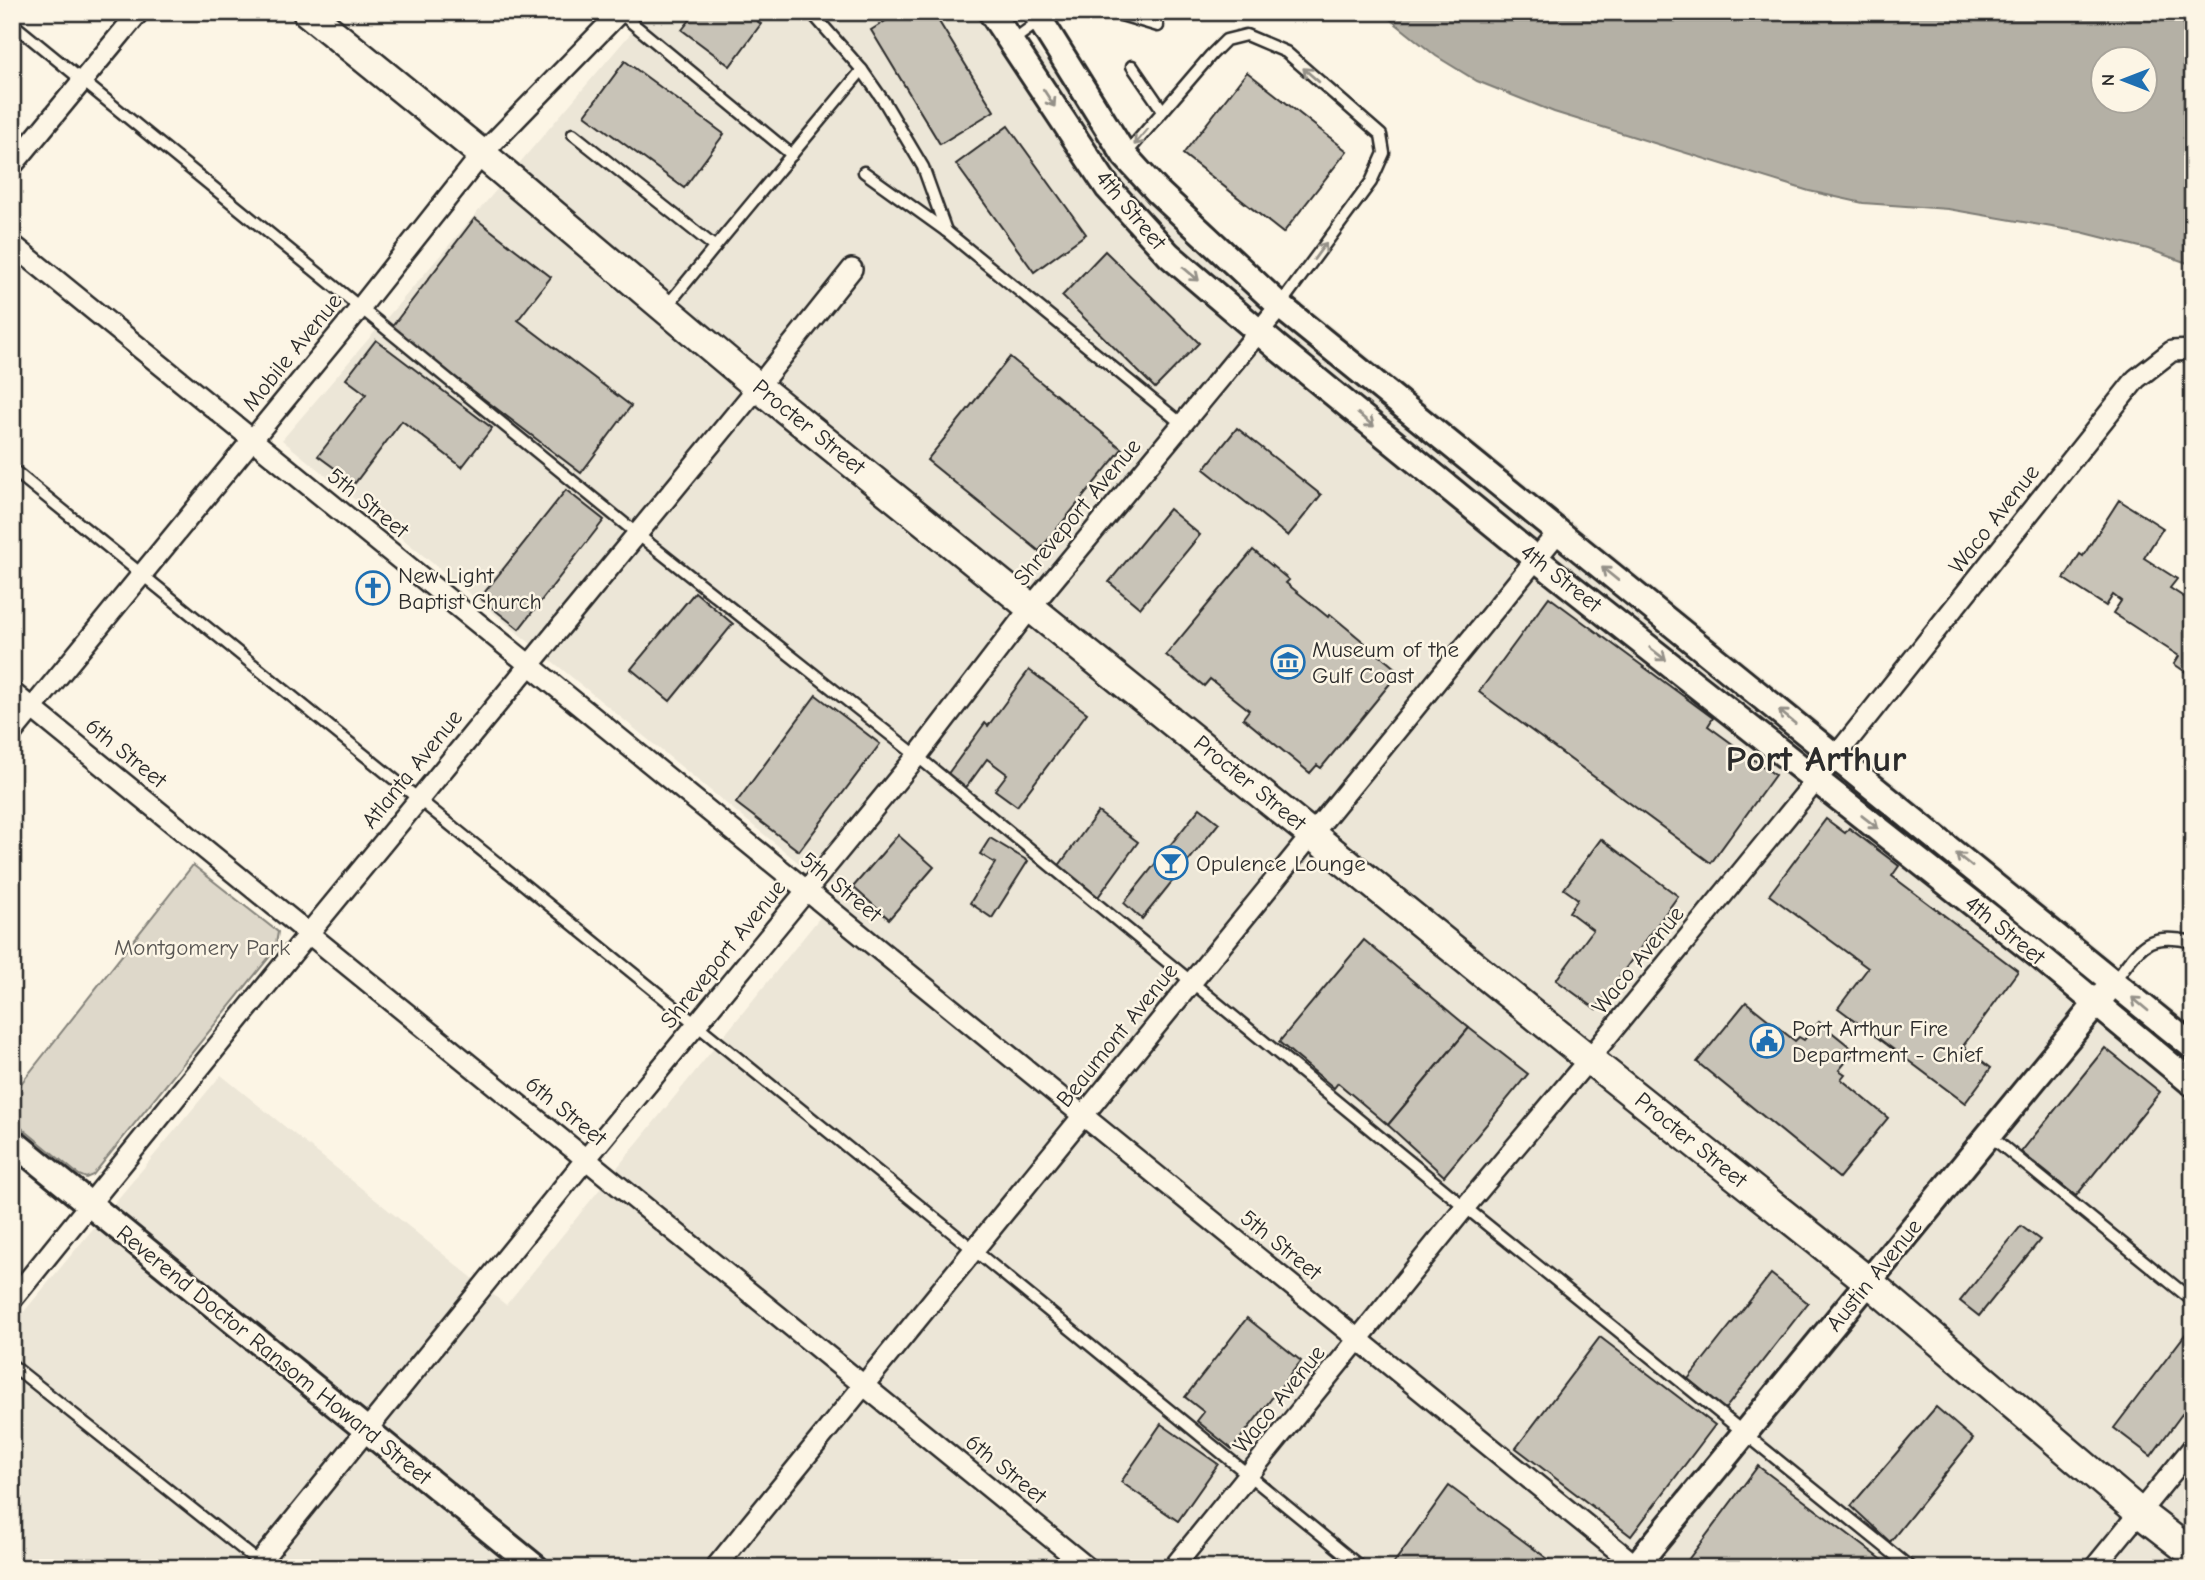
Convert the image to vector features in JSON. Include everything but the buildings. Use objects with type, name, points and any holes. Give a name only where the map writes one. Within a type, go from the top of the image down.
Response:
[{"type":"main road","name":"Procter Street","points":[[307,12],[482,154],[758,387],[1869,1282],[2140,1513],[2193,1554]]},
{"type":"street","points":[[12,166],[139,12]]},
{"type":"street","name":"4th Street","points":[[991,12],[1108,188],[1169,255],[1536,559],[2038,955],[2193,1084]]},
{"type":"street","name":"Mobile Avenue","points":[[12,733],[482,154],[620,13]]},
{"type":"street","name":"4th Street","points":[[1043,15],[1125,156],[1157,191],[1280,306],[2193,1047]]},
{"type":"street","name":"5th Street","points":[[12,244],[1637,1567]]},
{"type":"street","name":"Atlanta Avenue","points":[[12,1300],[852,269]]},
{"type":"street","name":"Shreveport Avenue","points":[[260,1566],[586,1159],[916,756],[1031,607],[1280,306]]},
{"type":"street","name":"Waco Avenue","points":[[1173,1568],[1465,1206],[1836,757],[2136,379],[2172,351],[2193,350]]},
{"type":"street","name":"Beaumont Avenue","points":[[715,1568],[1558,532]]},
{"type":"street","name":"6th Street","points":[[12,692],[1088,1568]]},
{"type":"street","name":"Austin Avenue","points":[[1637,1567],[1744,1432],[2114,982]]},
{"type":"street","name":"Reverend Doctor Ransom Howard Street","points":[[12,1142],[536,1568]]},
{"type":"street","points":[[2094,1568],[2193,1447]]},
{"type":"lane","points":[[811,12],[862,70],[885,103],[923,167],[946,231]]},
{"type":"lane","points":[[1111,12],[1158,26]]},
{"type":"lane","points":[[620,13],[792,155]]},
{"type":"lane","points":[[1011,41],[1043,15]]},
{"type":"lane","points":[[12,23],[636,533],[1193,981],[1911,1568]]},
{"type":"lane","points":[[1125,156],[1211,55],[1226,40],[1246,35],[1286,52],[1381,135],[1384,153],[1371,182],[1280,306]]},
{"type":"lane","points":[[1132,66],[1163,111]]},
{"type":"lane","points":[[666,307],[862,70]]},
{"type":"lane","points":[[573,134],[715,247]]},
{"type":"lane","points":[[864,172],[946,231],[1182,424]]},
{"type":"lane","points":[[12,469],[1362,1568]]},
{"type":"lane","points":[[2114,982],[2143,945],[2156,938],[2176,938],[2193,942]]},
{"type":"lane","points":[[1988,1134],[2193,1301]]},
{"type":"lane","points":[[12,1364],[260,1566]]},
{"type":"shaded area","points":[[649,12],[1000,12],[1199,219],[2193,1026],[2193,1568],[12,1568],[12,1326],[221,1075],[506,1305],[838,895],[282,440]]},
{"type":"shaded area","points":[[1381,12],[2193,12],[2193,265],[2148,249],[2081,232],[1948,209],[1863,203],[1809,191],[1554,112],[1477,81],[1436,56]]},
{"type":"green space","name":"Montgomery Park","points":[[193,865],[278,932],[275,950],[93,1175],[86,1178],[12,1120],[12,1095]]},
{"type":"place","name":"New Light Baptist Church","points":[[373,588]]},
{"type":"place","name":"Museum of the Gulf Coast","points":[[1288,662]]},
{"type":"place","name":"Opulence Lounge","points":[[1171,863]]},
{"type":"place","name":"Port Arthur Fire Department - Chief","points":[[1767,1041]]},
{"type":"district","name":"Port Arthur","points":[[1816,759]]}]
